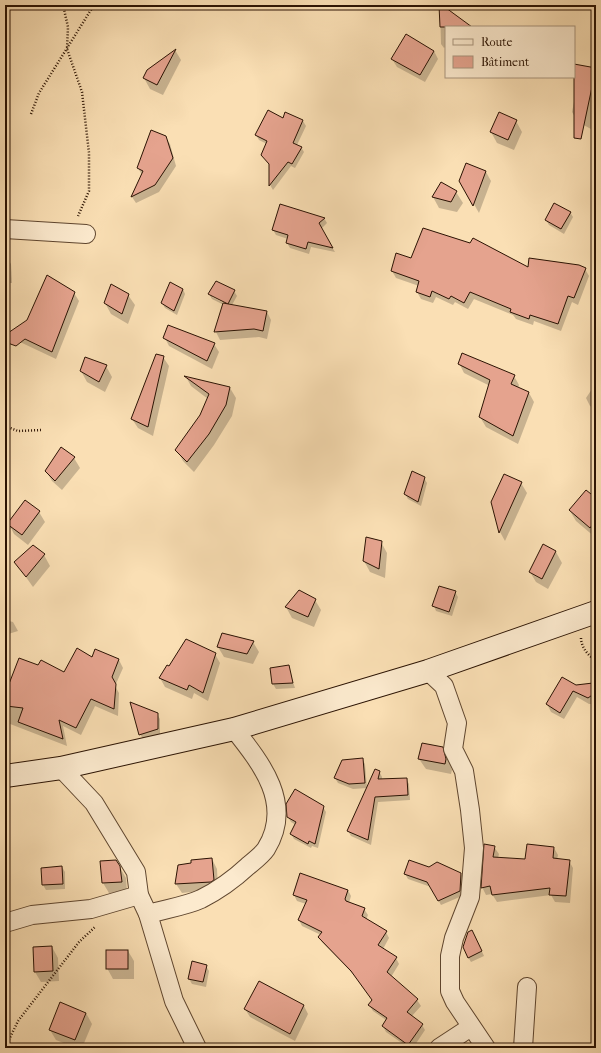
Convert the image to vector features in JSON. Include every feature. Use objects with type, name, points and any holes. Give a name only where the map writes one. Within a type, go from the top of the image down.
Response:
[{"type":"main road","points":[[5,776],[61,768],[234,729],[428,671],[589,615]]},
{"type":"street","points":[[5,229],[78,233]]},
{"type":"street","points":[[428,671],[444,686],[457,723],[453,749],[464,771],[474,848],[470,897],[454,938],[450,956],[450,991],[486,1048]]},
{"type":"street","points":[[148,914],[200,900],[229,883],[266,850],[274,830],[277,805],[271,784],[259,760],[234,729]]},
{"type":"street","points":[[61,768],[94,803],[136,872],[139,895],[148,914],[174,1001],[197,1048]]},
{"type":"street","points":[[5,923],[32,915],[91,909],[139,895]]},
{"type":"street","points":[[524,1048],[527,987]]},
{"type":"street","points":[[439,1048],[472,1027]]},
{"type":"path","points":[[63,5],[68,27],[67,48],[82,92],[89,153],[89,191],[78,233]]},
{"type":"path","points":[[31,114],[39,93],[94,5]]},
{"type":"path","points":[[5,426],[18,431],[41,430]]},
{"type":"path","points":[[589,615],[581,641],[590,658],[596,660]]},
{"type":"path","points":[[5,1048],[18,1021],[79,942],[99,923]]},
{"type":"building","points":[[439,5],[442,5],[471,26],[445,26],[440,27]]},
{"type":"building","points":[[406,34],[434,51],[420,75],[391,59]]},
{"type":"building","points":[[176,49],[157,85],[143,78],[147,70]]},
{"type":"building","points":[[575,64],[596,68],[581,139],[574,138]]},
{"type":"building","points":[[268,110],[283,118],[285,112],[303,120],[293,143],[302,147],[292,164],[288,162],[269,186],[269,164],[261,155],[267,141],[255,135]]},
{"type":"building","points":[[499,112],[517,120],[508,140],[490,132]]},
{"type":"building","points":[[151,130],[166,136],[173,158],[155,185],[131,197],[143,171],[137,168]]},
{"type":"building","points":[[466,163],[486,171],[473,206],[459,181]]},
{"type":"building","points":[[441,182],[457,191],[451,202],[432,197]]},
{"type":"building","points":[[554,203],[571,212],[561,229],[545,220]]},
{"type":"building","points":[[280,204],[325,218],[319,223],[333,248],[308,242],[306,249],[286,243],[288,235],[272,230]]},
{"type":"building","points":[[423,228],[470,243],[473,238],[528,267],[529,258],[579,265],[586,268],[574,298],[568,296],[558,324],[530,315],[529,319],[510,312],[511,309],[470,292],[464,303],[451,296],[449,299],[432,291],[430,297],[416,292],[419,281],[391,271],[396,253],[411,258]]},
{"type":"building","points":[[47,275],[75,292],[52,352],[25,339],[16,346],[5,342],[5,335],[27,320]]},
{"type":"building","points":[[216,281],[235,290],[228,304],[208,294]]},
{"type":"building","points":[[170,282],[183,289],[174,311],[161,303]]},
{"type":"building","points":[[111,284],[129,294],[122,314],[104,303]]},
{"type":"building","points":[[223,303],[267,311],[263,331],[254,329],[214,332]]},
{"type":"building","points":[[168,325],[215,343],[207,361],[163,338]]},
{"type":"building","points":[[462,353],[515,375],[511,384],[529,392],[513,436],[479,417],[490,380],[458,364]]},
{"type":"building","points":[[156,354],[164,356],[148,427],[131,419]]},
{"type":"building","points":[[85,357],[107,365],[99,382],[80,371]]},
{"type":"building","points":[[184,376],[230,387],[226,405],[209,434],[187,462],[175,450],[200,415],[209,394]]},
{"type":"building","points":[[61,447],[75,457],[55,481],[45,471]]},
{"type":"building","points":[[412,471],[425,477],[418,502],[404,494]]},
{"type":"building","points":[[504,474],[522,482],[499,533],[491,502]]},
{"type":"building","points":[[586,490],[596,498],[596,520],[590,528],[569,510]]},
{"type":"building","points":[[25,500],[40,511],[22,535],[7,524]]},
{"type":"building","points":[[366,537],[382,541],[379,569],[363,561]]},
{"type":"building","points":[[543,544],[556,551],[542,579],[529,572]]},
{"type":"building","points":[[33,545],[45,554],[26,577],[14,562]]},
{"type":"building","points":[[439,586],[456,591],[449,612],[432,606]]},
{"type":"building","points":[[299,590],[316,599],[308,617],[285,607]]},
{"type":"building","points":[[222,633],[254,641],[247,654],[217,647]]},
{"type":"building","points":[[186,639],[216,653],[203,693],[189,685],[187,690],[159,678],[167,665],[169,666]]},
{"type":"building","points":[[77,648],[92,657],[95,649],[119,659],[112,677],[116,684],[114,709],[91,699],[76,728],[59,720],[63,739],[18,722],[23,708],[6,706],[7,689],[19,658],[38,665],[41,660],[64,672]]},
{"type":"building","points":[[289,665],[293,683],[272,684],[270,668]]},
{"type":"building","points":[[562,677],[576,685],[593,683],[595,693],[588,698],[573,691],[560,713],[546,704]]},
{"type":"building","points":[[130,702],[158,713],[158,729],[139,735]]},
{"type":"building","points":[[422,743],[443,747],[446,759],[445,764],[418,759]]},
{"type":"building","points":[[363,758],[365,783],[349,784],[334,778],[342,760]]},
{"type":"building","points":[[375,769],[380,771],[378,779],[407,778],[408,795],[375,797],[368,840],[347,831]]},
{"type":"building","points":[[295,789],[324,806],[315,844],[309,841],[308,844],[290,834],[296,822],[287,817],[286,804]]},
{"type":"building","points":[[484,844],[495,846],[493,857],[525,859],[527,844],[554,847],[553,858],[570,860],[566,896],[549,895],[550,888],[492,895],[490,886],[481,888]]},
{"type":"building","points":[[212,858],[214,880],[211,882],[175,884],[178,865],[191,863],[191,860]]},
{"type":"building","points":[[116,860],[120,866],[122,882],[102,883],[100,861]]},
{"type":"building","points":[[409,860],[429,867],[437,862],[461,873],[460,891],[438,901],[427,882],[404,874]]},
{"type":"building","points":[[62,866],[63,884],[42,885],[41,868]]},
{"type":"building","points":[[300,873],[348,890],[345,899],[346,901],[365,908],[362,916],[387,931],[378,945],[397,957],[387,972],[418,999],[407,1012],[423,1024],[408,1045],[382,1026],[387,1018],[368,1005],[372,1000],[351,971],[318,937],[322,932],[298,920],[307,900],[293,895]]},
{"type":"building","points":[[472,930],[482,951],[468,958],[463,947],[468,932]]},
{"type":"building","points":[[52,946],[53,971],[34,972],[33,947]]},
{"type":"building","points":[[106,950],[128,950],[128,969],[106,969]]},
{"type":"building","points":[[192,961],[207,965],[203,982],[188,979]]},
{"type":"building","points":[[259,981],[304,1005],[290,1034],[244,1009]]},
{"type":"building","points":[[60,1002],[86,1013],[75,1040],[49,1030]]}]
